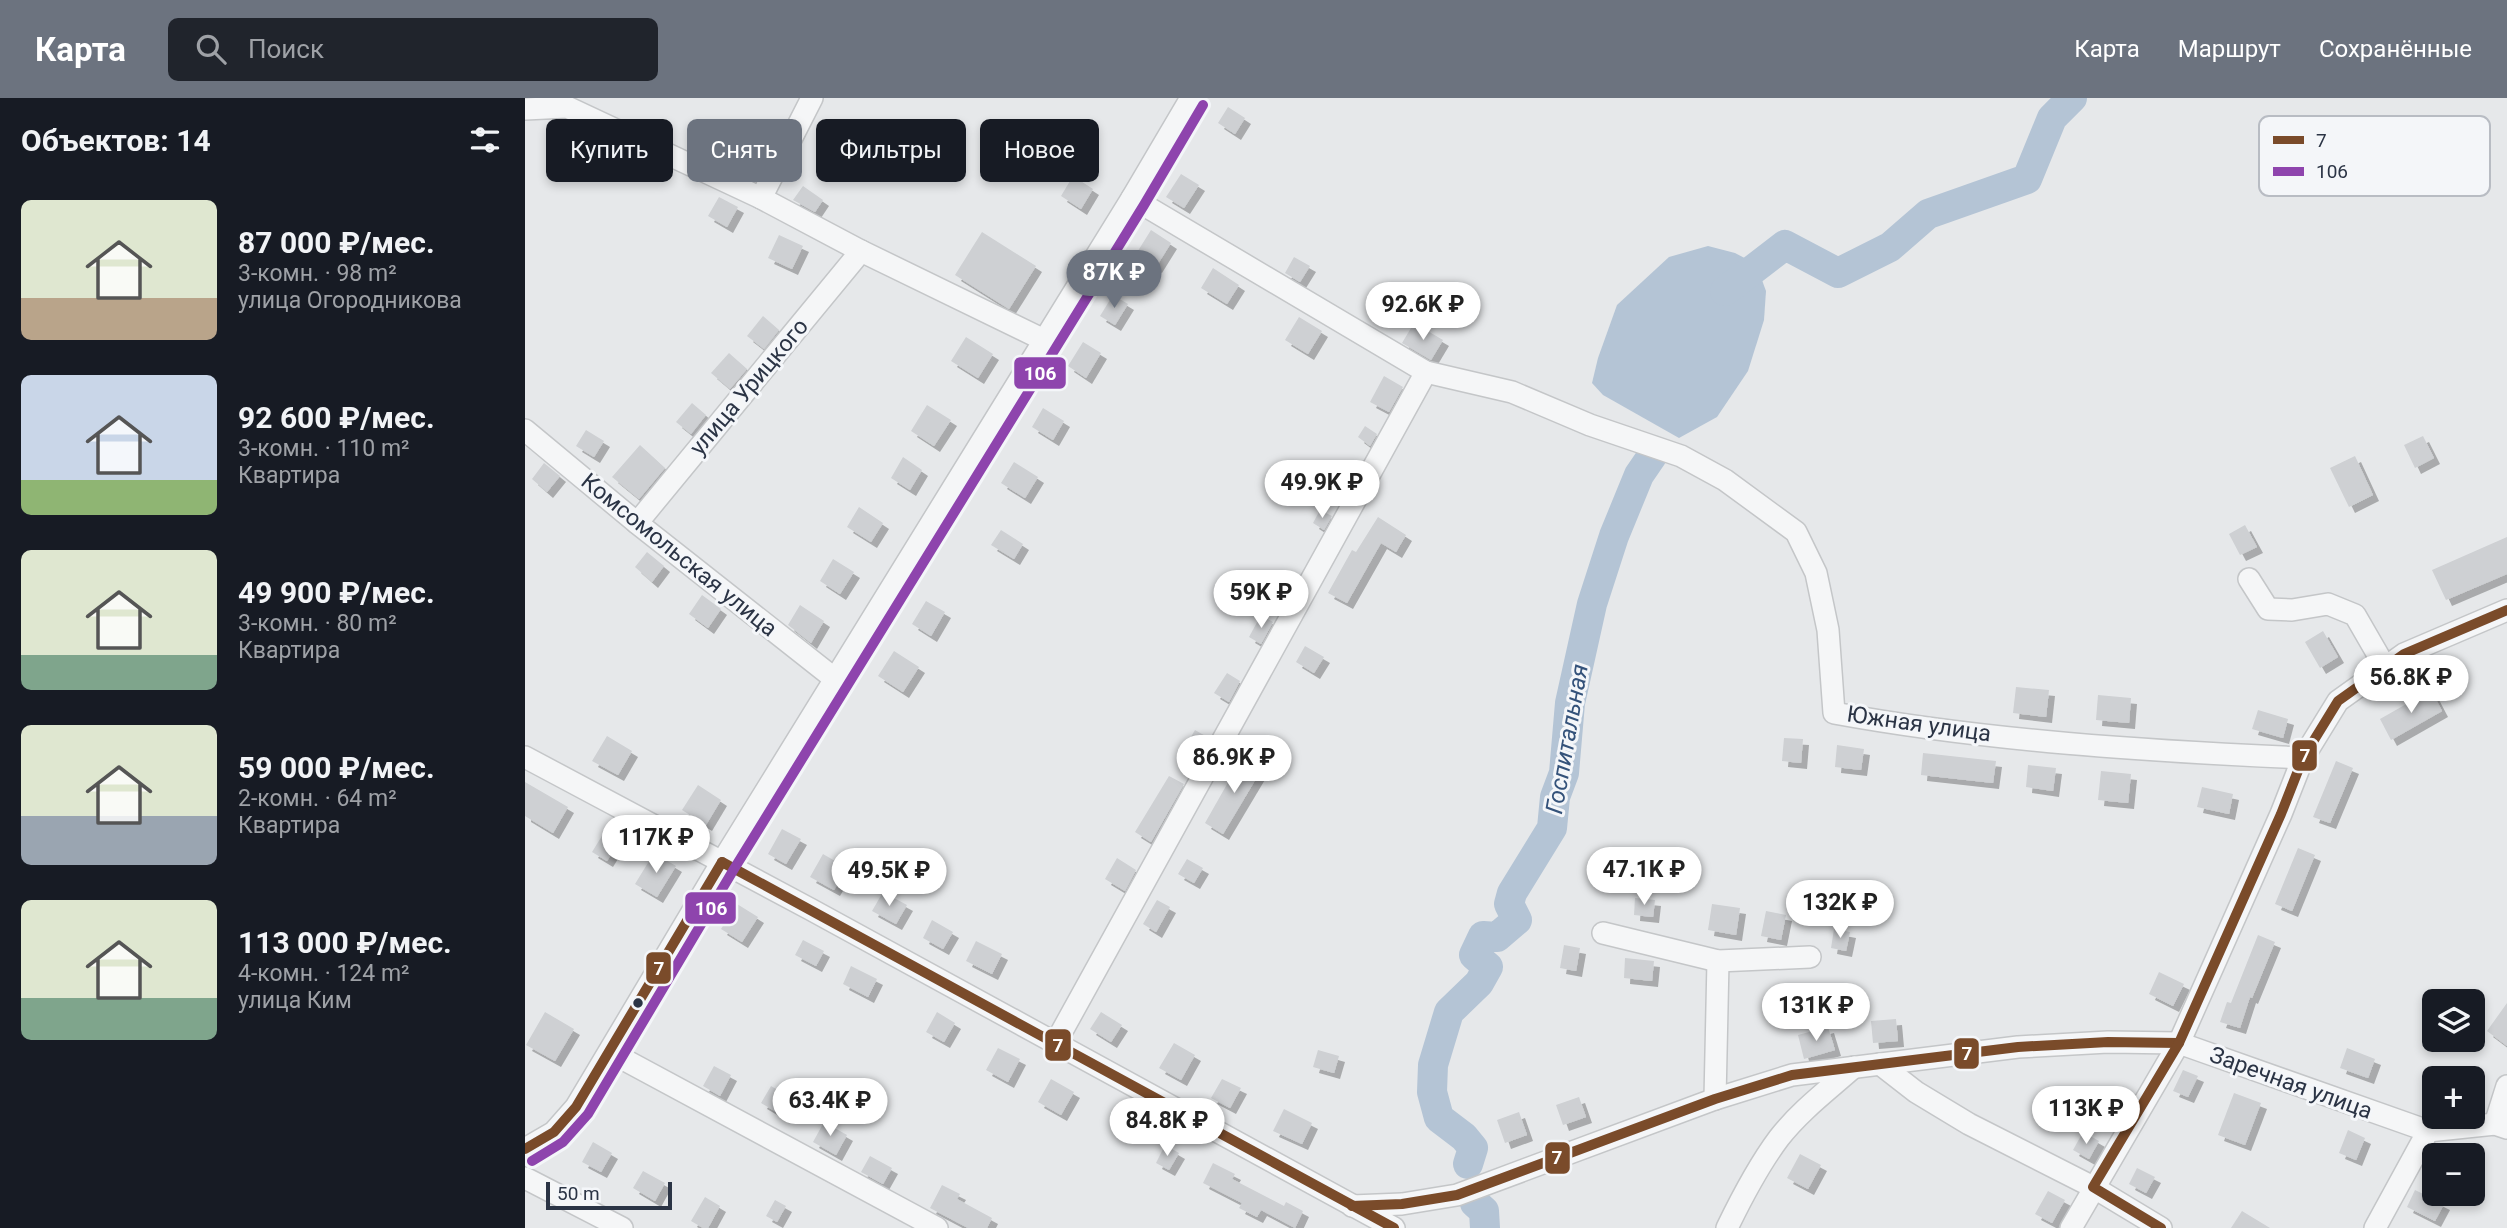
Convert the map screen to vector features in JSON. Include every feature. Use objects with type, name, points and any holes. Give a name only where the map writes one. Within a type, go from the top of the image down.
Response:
[{"type":"street","points":[[761,198],[812,98]]},
{"type":"street","points":[[525,1149],[554,1132],[576,1107],[722,862],[1191,98]]},
{"type":"street","points":[[525,109],[567,102],[1044,340]]},
{"type":"street","points":[[1056,1042],[1426,372],[1132,198]]},
{"type":"street","name":"улица Урицкого","points":[[637,523],[861,251]]},
{"type":"street","name":"Южная улица","points":[[1426,372],[1511,392],[1590,425],[1681,456],[1725,480],[1796,532],[1816,573],[1826,618],[1834,713],[1912,727],[2186,752],[2303,758]]},
{"type":"street","name":"Комсомольская улица","points":[[525,430],[637,523],[835,678]]},
{"type":"street","points":[[2249,579],[2268,610],[2292,610],[2328,604],[2355,615],[2385,667]]},
{"type":"street","points":[[2071,1228],[2179,1043],[2281,814],[2303,758],[2337,701],[2404,654],[2507,610]]},
{"type":"street","points":[[525,757],[1056,1042],[1394,1228]]},
{"type":"street","points":[[1602,933],[1718,961],[1810,957]]},
{"type":"street","points":[[1715,1099],[1718,961]]},
{"type":"street","name":"Заречная улица","points":[[1352,1206],[1402,1204],[1457,1195],[1715,1099],[1793,1075],[2018,1047],[2108,1042],[2179,1043],[2427,1131],[2501,1126]]},
{"type":"street","points":[[610,1052],[937,1228]]},
{"type":"street","points":[[1880,1064],[1916,1092],[1969,1124],[2093,1187],[2161,1228]]},
{"type":"street","points":[[1727,1228],[1753,1177],[1779,1138],[1804,1110],[1855,1067]]},
{"type":"street","points":[[2501,1126],[2507,1086]]},
{"type":"street","points":[[2375,1228],[2427,1131]]},
{"type":"street","points":[[525,1178],[622,1228]]},
{"type":"water","points":[[1708,246],[1735,253],[1756,264],[1766,291],[1764,320],[1748,371],[1717,417],[1679,438],[1603,395],[1592,383],[1617,305],[1669,257]]},
{"type":"building","points":[[1228,107],[1245,118],[1235,134],[1218,123]]},
{"type":"building","points":[[1181,174],[1199,185],[1184,208],[1166,197]]},
{"type":"building","points":[[1069,182],[1082,182],[1093,189],[1081,209],[1061,196]]},
{"type":"building","points":[[803,186],[823,200],[815,212],[793,200]]},
{"type":"building","points":[[719,197],[738,207],[727,227],[708,216]]},
{"type":"building","points":[[1151,230],[1171,243],[1156,267],[1136,254]]},
{"type":"building","points":[[982,232],[1036,266],[1009,309],[955,275]]},
{"type":"building","points":[[779,235],[803,246],[792,269],[768,258]]},
{"type":"building","points":[[1294,257],[1310,266],[1300,282],[1285,273]]},
{"type":"building","points":[[1213,268],[1239,285],[1227,304],[1201,288]]},
{"type":"building","points":[[1113,295],[1128,304],[1115,325],[1100,316]]},
{"type":"building","points":[[763,316],[779,330],[764,349],[747,336]]},
{"type":"building","points":[[1299,317],[1322,331],[1308,354],[1285,340]]},
{"type":"building","points":[[1414,323],[1443,340],[1431,360],[1402,343]]},
{"type":"building","points":[[966,337],[993,354],[978,378],[951,361]]},
{"type":"building","points":[[1083,342],[1101,353],[1086,378],[1068,366]]},
{"type":"building","points":[[729,353],[747,369],[730,389],[711,373]]},
{"type":"building","points":[[1384,376],[1403,387],[1389,412],[1370,402]]},
{"type":"building","points":[[692,403],[706,415],[691,434],[676,422]]},
{"type":"building","points":[[927,405],[951,420],[934,446],[911,431]]},
{"type":"building","points":[[1043,408],[1064,421],[1053,440],[1032,427]]},
{"type":"building","points":[[1365,426],[1377,434],[1370,446],[1358,437]]},
{"type":"building","points":[[586,430],[604,441],[594,457],[576,446]]},
{"type":"building","points":[[2423,436],[2434,458],[2415,468],[2404,445]]},
{"type":"building","points":[[640,445],[665,468],[639,499],[612,477]]},
{"type":"building","points":[[2355,456],[2373,495],[2349,507],[2330,468]]},
{"type":"building","points":[[903,457],[922,470],[910,490],[891,478]]},
{"type":"building","points":[[1341,461],[1357,470],[1346,490],[1330,481]]},
{"type":"building","points":[[1014,462],[1038,477],[1025,498],[1001,483]]},
{"type":"building","points":[[544,463],[560,476],[547,492],[532,479]]},
{"type":"building","points":[[859,507],[883,523],[871,542],[847,527]]},
{"type":"building","points":[[1320,510],[1332,516],[1324,530],[1313,523]]},
{"type":"building","points":[[1378,517],[1406,535],[1396,552],[1381,543],[1347,603],[1328,593],[1352,550],[1356,552]]},
{"type":"building","points":[[2245,525],[2257,547],[2240,555],[2229,534]]},
{"type":"building","points":[[1001,530],[1023,544],[1014,559],[991,545]]},
{"type":"building","points":[[2507,537],[2507,574],[2446,600],[2432,570]]},
{"type":"building","points":[[647,552],[664,566],[652,582],[635,567]]},
{"type":"building","points":[[833,559],[854,572],[840,594],[820,581]]},
{"type":"building","points":[[702,595],[721,609],[708,628],[689,614]]},
{"type":"building","points":[[926,601],[945,612],[931,636],[912,624]]},
{"type":"building","points":[[800,605],[824,621],[811,643],[788,625]]},
{"type":"building","points":[[1261,615],[1273,622],[1261,644],[1249,637]]},
{"type":"building","points":[[2323,631],[2338,657],[2320,668],[2305,642]]},
{"type":"building","points":[[1305,646],[1324,657],[1314,673],[1296,662]]},
{"type":"building","points":[[894,651],[919,667],[903,692],[878,676]]},
{"type":"building","points":[[1227,673],[1240,681],[1229,702],[1214,693]]},
{"type":"building","points":[[2016,687],[2049,690],[2046,717],[2013,713]]},
{"type":"building","points":[[2431,690],[2442,711],[2391,740],[2380,719]]},
{"type":"building","points":[[2098,695],[2131,698],[2129,723],[2096,720]]},
{"type":"building","points":[[2258,710],[2288,719],[2283,738],[2252,729]]},
{"type":"building","points":[[1195,730],[1209,738],[1198,757],[1184,749]]},
{"type":"building","points":[[607,736],[632,751],[618,775],[592,761]]},
{"type":"building","points":[[1784,738],[1803,739],[1801,763],[1782,761]]},
{"type":"building","points":[[1837,745],[1864,749],[1861,770],[1835,767]]},
{"type":"building","points":[[1923,753],[1996,761],[1993,783],[1921,775]]},
{"type":"building","points":[[1243,756],[1263,767],[1223,834],[1205,823]]},
{"type":"building","points":[[2336,761],[2353,768],[2330,823],[2313,817]]},
{"type":"building","points":[[2028,765],[2056,768],[2053,791],[2026,787]]},
{"type":"building","points":[[2101,771],[2131,774],[2128,803],[2098,800]]},
{"type":"building","points":[[1169,776],[1184,784],[1151,842],[1135,832]]},
{"type":"building","points":[[525,782],[568,807],[553,833],[525,816]]},
{"type":"building","points":[[698,785],[721,800],[706,825],[682,810]]},
{"type":"building","points":[[2202,787],[2233,794],[2229,814],[2197,807]]},
{"type":"building","points":[[782,829],[801,839],[786,864],[768,854]]},
{"type":"building","points":[[605,831],[620,840],[607,861],[592,852]]},
{"type":"building","points":[[2298,848],[2315,855],[2292,911],[2275,904]]},
{"type":"building","points":[[654,853],[676,866],[657,897],[635,884]]},
{"type":"building","points":[[823,854],[847,868],[834,890],[810,877]]},
{"type":"building","points":[[1117,858],[1136,870],[1125,891],[1105,879]]},
{"type":"building","points":[[1187,859],[1203,868],[1194,883],[1178,874]]},
{"type":"building","points":[[883,892],[907,905],[896,924],[872,911]]},
{"type":"building","points":[[1635,898],[1655,900],[1653,917],[1634,915]]},
{"type":"building","points":[[1157,900],[1170,907],[1156,932],[1143,924]]},
{"type":"building","points":[[737,904],[758,917],[742,942],[721,929]]},
{"type":"building","points":[[1712,904],[1740,908],[1736,935],[1708,930]]},
{"type":"building","points":[[1766,911],[1786,915],[1781,940],[1761,936]]},
{"type":"building","points":[[932,920],[953,932],[943,949],[923,938]]},
{"type":"building","points":[[1834,929],[1850,932],[1846,951],[1831,948]]},
{"type":"building","points":[[2258,935],[2275,942],[2252,998],[2250,997],[2240,1028],[2220,1022],[2227,1002],[2231,1003]]},
{"type":"building","points":[[803,940],[824,951],[816,966],[795,955]]},
{"type":"building","points":[[976,941],[1002,954],[992,974],[966,961]]},
{"type":"building","points":[[1564,945],[1580,948],[1576,971],[1560,968]]},
{"type":"building","points":[[1625,958],[1654,961],[1652,981],[1624,978]]},
{"type":"building","points":[[851,966],[877,979],[868,997],[843,984]]},
{"type":"building","points":[[2159,972],[2184,984],[2173,1006],[2149,994]]},
{"type":"building","points":[[2507,1003],[2507,1046],[2487,1031]]},
{"type":"building","points":[[545,1012],[574,1029],[555,1061],[526,1045]]},
{"type":"building","points":[[937,1012],[955,1023],[944,1042],[926,1032]]},
{"type":"building","points":[[1101,1012],[1122,1025],[1111,1042],[1090,1029]]},
{"type":"building","points":[[1896,1019],[1898,1041],[1873,1043],[1871,1021]]},
{"type":"building","points":[[1828,1027],[1835,1050],[1804,1059],[1798,1035]]},
{"type":"building","points":[[1174,1043],[1195,1055],[1181,1080],[1159,1068]]},
{"type":"building","points":[[998,1048],[1020,1059],[1008,1082],[986,1070]]},
{"type":"building","points":[[2347,1048],[2375,1059],[2368,1078],[2340,1068]]},
{"type":"building","points":[[1318,1050],[1339,1056],[1334,1073],[1313,1067]]},
{"type":"building","points":[[714,1066],[731,1075],[720,1096],[703,1086]]},
{"type":"building","points":[[2183,1070],[2198,1076],[2188,1097],[2173,1091]]},
{"type":"building","points":[[1051,1079],[1074,1092],[1061,1115],[1038,1102]]},
{"type":"building","points":[[1222,1079],[1241,1088],[1230,1108],[1211,1098]]},
{"type":"building","points":[[771,1086],[788,1096],[778,1113],[761,1103]]},
{"type":"building","points":[[2234,1093],[2261,1103],[2245,1145],[2218,1135]]},
{"type":"building","points":[[1579,1097],[1586,1117],[1563,1125],[1556,1105]]},
{"type":"building","points":[[1284,1109],[1312,1123],[1302,1144],[1273,1131]]},
{"type":"building","points":[[1519,1112],[1527,1135],[1505,1143],[1497,1120]]},
{"type":"building","points":[[824,1122],[847,1135],[836,1155],[813,1142]]},
{"type":"building","points":[[2348,1130],[2365,1138],[2356,1160],[2339,1153]]},
{"type":"building","points":[[2083,1132],[2099,1141],[2089,1159],[2073,1150]]},
{"type":"building","points":[[593,1142],[612,1153],[601,1172],[582,1162]]},
{"type":"building","points":[[1165,1145],[1179,1153],[1169,1170],[1156,1163]]},
{"type":"building","points":[[1800,1154],[1821,1165],[1808,1189],[1787,1178]]},
{"type":"building","points":[[870,1156],[892,1168],[883,1184],[861,1172]]},
{"type":"building","points":[[1213,1163],[1235,1174],[1232,1179],[1284,1206],[1286,1202],[1303,1211],[1295,1228],[1261,1210],[1257,1217],[1239,1208],[1242,1203],[1203,1183]]},
{"type":"building","points":[[2137,1168],[2155,1177],[2146,1193],[2129,1184]]},
{"type":"building","points":[[643,1171],[665,1183],[655,1201],[633,1188]]},
{"type":"building","points":[[942,1185],[960,1194],[957,1199],[992,1218],[987,1228],[968,1228],[930,1208]]},
{"type":"building","points":[[2415,1190],[2422,1193],[2422,1206],[2443,1206],[2435,1221],[2407,1207]]},
{"type":"building","points":[[2048,1191],[2065,1200],[2052,1223],[2035,1214]]},
{"type":"building","points":[[705,1197],[720,1206],[708,1228],[691,1221]]},
{"type":"building","points":[[775,1200],[786,1206],[777,1222],[766,1216]]},
{"type":"building","points":[[2242,1211],[2270,1228],[2231,1228]]},
{"type":"waterway","name":"Госпитальная","points":[[1725,291],[1785,245],[1838,273],[1890,247],[1928,214],[2027,179],[2052,118],[2072,98]]},
{"type":"waterway","name":"Госпитальная","points":[[1468,1164],[1473,1148],[1464,1137],[1439,1118],[1432,1092],[1433,1065],[1449,1012],[1479,983],[1488,967],[1474,955],[1483,936],[1497,937],[1517,920],[1509,904],[1512,893],[1552,828],[1555,797],[1564,773],[1570,703],[1592,604],[1614,536],[1639,475],[1652,456]]},
{"type":"waterway","name":"Госпитальная","points":[[1475,1203],[1484,1211],[1485,1228]]},
{"type":"transit line","name":"106","points":[[532,1161],[563,1142],[588,1114],[734,869],[1203,105]]},
{"type":"transit line","name":"7","points":[[2161,1228],[2093,1187],[2179,1043],[2281,814],[2303,758],[2338,701],[2404,654],[2507,610]]},
{"type":"transit line","name":"7","points":[[722,862],[1394,1228]]},
{"type":"transit line","name":"7","points":[[525,1149],[554,1132],[576,1107],[722,862]]},
{"type":"transit line","name":"7","points":[[1352,1206],[1402,1204],[1457,1195],[1715,1099],[1792,1075],[2018,1047],[2108,1042],[2179,1043]]}]
